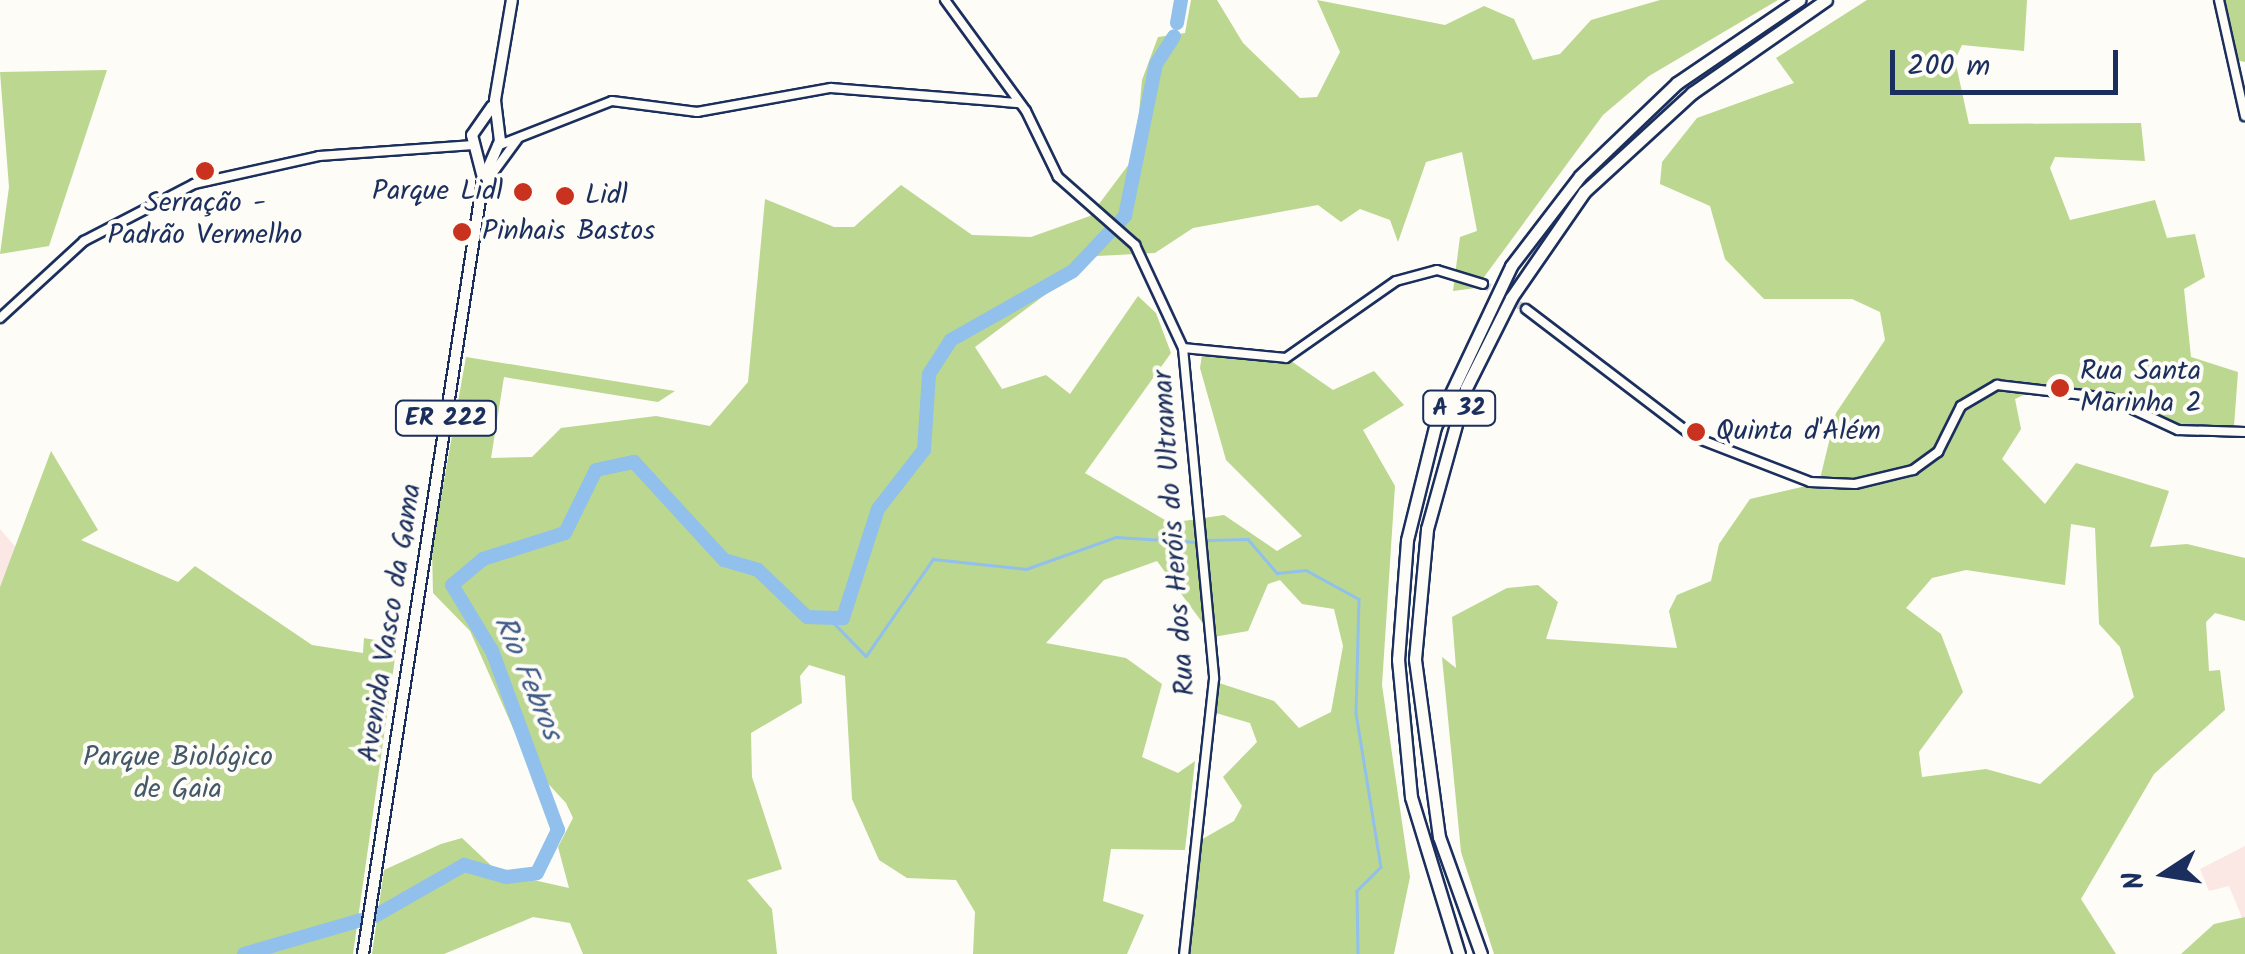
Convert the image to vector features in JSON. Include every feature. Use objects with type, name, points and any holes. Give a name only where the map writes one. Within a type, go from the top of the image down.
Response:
[{"type":"highway","name":"A 32","points":[[1459,954],[1410,797],[1398,660],[1407,540],[1435,427],[1503,280],[1580,176],[1677,83],[1799,0]]},
{"type":"highway","name":"A 32","points":[[1481,954],[1438,838],[1415,659],[1428,529],[1466,388],[1511,298],[1584,192],[1692,93],[1826,0]]},
{"type":"main road","name":"Avenida Vasco da Gama","points":[[363,954],[482,186],[496,148],[492,127],[512,0]]},
{"type":"main road","name":"Avenida Vasco da Gama","points":[[482,186],[475,143],[492,127]]},
{"type":"main road","points":[[475,143],[496,148]]},
{"type":"street","points":[[946,0],[1019,103],[1058,177],[1117,228],[1183,348],[1286,358],[1396,281],[1437,270],[1484,284]]},
{"type":"street","points":[[2219,0],[2245,116]]},
{"type":"street","points":[[496,148],[612,101],[697,112],[831,88],[1019,103]]},
{"type":"street","points":[[492,127],[520,136]]},
{"type":"street","points":[[482,186],[520,136]]},
{"type":"street","points":[[0,318],[84,241],[235,170],[475,143]]},
{"type":"street","points":[[1526,309],[1562,330],[1694,437],[1810,482],[1913,470],[1938,452],[1961,406],[1997,385],[2110,398],[2188,432],[2245,432]]},
{"type":"street","name":"Rua dos Heróis do Ultramar","points":[[1183,348],[1214,679],[1184,954]]},
{"type":"shaded area","points":[[0,529],[19,551],[0,587]]},
{"type":"shaded area","points":[[2245,846],[2243,920],[2229,886],[2209,891],[2200,869]]},
{"type":"green space","points":[[1191,0],[1217,0],[1243,43],[1300,98],[1317,97],[1340,52],[1317,0],[1445,25],[1484,6],[1514,19],[1533,60],[1560,54],[1591,20],[1660,0],[1778,0],[1649,76],[1603,115],[1476,288],[1453,291],[1460,237],[1477,231],[1462,152],[1426,162],[1398,242],[1390,220],[1360,209],[1341,222],[1318,205],[1193,228],[1155,253],[1097,256],[975,347],[1002,389],[1046,375],[1070,394],[1138,296],[1156,313],[1171,353],[1085,473],[1170,523],[1224,515],[1277,551],[1302,536],[1226,460],[1200,368],[1203,348],[1278,352],[1333,390],[1374,371],[1404,405],[1363,430],[1395,486],[1382,685],[1410,877],[1394,954],[1188,954],[1199,841],[1234,821],[1242,806],[1223,777],[1257,742],[1250,723],[1216,713],[1219,683],[1274,701],[1299,728],[1331,712],[1343,646],[1334,609],[1302,604],[1280,580],[1268,584],[1248,631],[1213,637],[1157,561],[1104,580],[1046,643],[1126,658],[1162,684],[1142,757],[1178,773],[1195,761],[1185,850],[1111,849],[1103,901],[1144,915],[1127,954],[973,954],[975,912],[956,880],[907,878],[879,860],[852,799],[845,676],[809,665],[800,676],[802,703],[751,733],[752,777],[782,869],[747,880],[772,909],[777,954],[583,954],[570,923],[533,917],[444,954],[372,954],[384,870],[441,844],[462,838],[498,872],[569,888],[558,847],[573,818],[566,803],[528,762],[470,631],[433,593],[432,548],[466,357],[675,391],[658,402],[504,377],[491,458],[532,457],[561,428],[656,416],[710,426],[748,382],[765,199],[834,227],[854,227],[901,185],[972,235],[1031,237],[1090,216],[1135,156],[1142,80],[1158,37],[1185,33]]},
{"type":"green space","points":[[1867,0],[2027,0],[2024,51],[1962,45],[1955,60],[1969,124],[2141,123],[2145,161],[2055,157],[2050,168],[2070,220],[2155,200],[2167,238],[2195,234],[2205,277],[2184,289],[2191,357],[2238,372],[2234,426],[2187,437],[2114,400],[2028,393],[2015,399],[2021,429],[2002,459],[2045,504],[2076,463],[2169,491],[2150,547],[2187,544],[2245,558],[2245,621],[2215,613],[2206,622],[2209,671],[2220,670],[2225,710],[2154,774],[2081,899],[2116,954],[1494,954],[1461,852],[1442,657],[1456,668],[1452,617],[1507,588],[1538,585],[1558,602],[1546,639],[1677,648],[1669,611],[1677,595],[1711,581],[1719,544],[1750,499],[1819,483],[1836,413],[1885,340],[1880,312],[1852,299],[1764,299],[1725,259],[1710,206],[1660,184],[1662,162],[1697,118],[1794,83],[1776,58]],"holes":[[[2071,524],[2095,528],[2099,624],[2120,647],[2134,697],[2040,784],[1986,769],[1922,777],[1919,752],[1963,692],[1941,634],[1906,608],[1932,578],[1966,570],[2065,585]]]},
{"type":"green space","points":[[2221,0],[2245,0],[2245,62],[2235,60]]},
{"type":"green space","points":[[107,70],[49,246],[0,254],[9,187],[0,72]]},
{"type":"green space","name":"Parque Biológico de Gaia","points":[[51,451],[98,530],[81,540],[178,582],[195,566],[312,645],[363,653],[364,638],[397,644],[353,954],[0,954],[0,587]]},
{"type":"green space","points":[[2245,917],[2245,954],[2181,954],[2214,924]]},
{"type":"waterway","name":"Rio Febros","points":[[1177,23],[1181,0]]},
{"type":"waterway","name":"Rio Febros","points":[[375,916],[464,865],[506,877],[537,873],[558,830],[492,651],[452,585],[483,559],[565,533],[596,470],[634,462],[724,560],[758,570],[807,617],[843,618],[878,509],[924,450],[929,374],[951,340],[1073,271],[1125,216],[1156,64],[1174,36]]},
{"type":"waterway","points":[[831,620],[866,656],[933,559],[1026,569],[1116,537],[1196,542]]},
{"type":"waterway","points":[[1207,540],[1248,539],[1277,573],[1306,570],[1359,599],[1356,713],[1381,867],[1357,891],[1358,954]]},
{"type":"waterway","name":"Rio Febros","points":[[244,954],[361,920]]},
{"type":"tunnel","points":[[1483,284],[1526,309]]},
{"type":"place","name":"Serração - Padrão Vermelho","points":[[205,171]]},
{"type":"place","name":"Parque Lidl","points":[[523,192]]},
{"type":"place","name":"Lidl","points":[[565,196]]},
{"type":"place","name":"Pinhais Bastos","points":[[462,232]]},
{"type":"place","name":"Rua Santa Marinha 2","points":[[2060,388]]},
{"type":"place","name":"Quinta d'Além","points":[[1696,432]]}]
